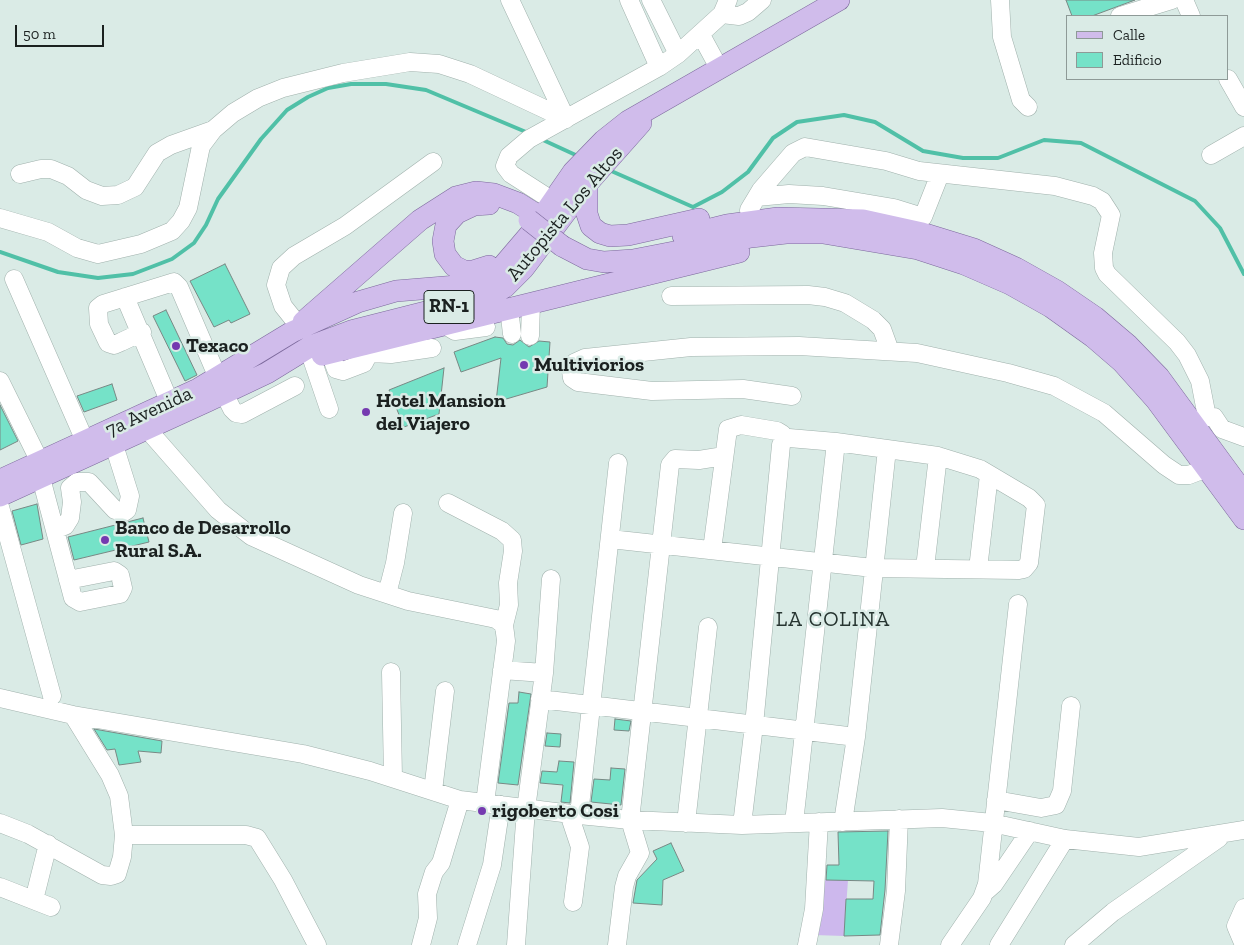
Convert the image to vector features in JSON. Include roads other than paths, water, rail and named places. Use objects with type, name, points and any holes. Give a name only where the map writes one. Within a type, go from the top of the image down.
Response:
[{"type":"main road","name":"Autopista Los Altos","points":[[267,373],[311,346],[351,331],[468,302],[497,291],[524,268],[583,179],[628,121],[655,108],[719,68],[835,1]]},
{"type":"main road","name":"Autopista Los Altos","points":[[296,329],[376,295],[484,282],[495,275],[553,201],[583,179]]},
{"type":"main road","points":[[583,179],[585,207],[590,226],[600,233],[610,236],[628,236],[728,212],[753,203],[863,220],[922,233],[974,249],[1016,268],[1057,291],[1095,317],[1128,345],[1201,420],[1244,493]]},
{"type":"main road","points":[[296,329],[420,220],[456,197],[476,192],[494,194],[518,203],[531,217],[587,259],[604,262],[633,260],[719,242],[786,233],[823,233],[918,249],[964,264],[1010,284],[1051,307],[1093,337],[1122,362],[1156,400],[1244,519]]},
{"type":"main road","points":[[510,257],[482,270],[464,271],[454,266],[445,254],[442,240],[446,225],[457,213],[474,205],[490,204],[505,207],[531,217]]},
{"type":"main road","points":[[564,241],[612,250],[727,225],[778,218],[863,220]]},
{"type":"main road","points":[[267,373],[321,356],[368,348],[449,322],[748,250],[798,242],[873,241]]},
{"type":"main road","name":"7a Avenida","points":[[0,496],[85,442],[144,423],[221,386],[296,329]]},
{"type":"main road","name":"7a Avenida","points":[[0,480],[41,470],[114,445],[170,403],[267,373]]},
{"type":"street","points":[[510,0],[566,119]]},
{"type":"street","points":[[629,0],[659,67]]},
{"type":"street","points":[[651,0],[678,54]]},
{"type":"street","points":[[553,201],[506,170],[505,163],[518,147],[659,67],[701,35],[725,7],[739,16],[748,12],[762,0]]},
{"type":"street","points":[[1000,0],[1002,37],[1021,100],[1028,108]]},
{"type":"street","points":[[1123,15],[1172,0]]},
{"type":"street","points":[[1184,0],[1191,15]]},
{"type":"street","points":[[701,35],[719,68]]},
{"type":"street","points":[[0,218],[48,232],[91,253],[105,255],[141,244],[172,231],[181,221],[188,208],[202,146],[214,130],[233,113],[258,98],[283,88],[342,73],[410,62],[440,64],[470,74],[566,119]]},
{"type":"street","points":[[1229,80],[1244,107]]},
{"type":"street","points":[[20,174],[41,168],[51,169],[68,176],[86,190],[102,196],[118,195],[135,187],[157,153],[171,145],[214,130]]},
{"type":"street","points":[[1211,155],[1244,136]]},
{"type":"street","points":[[753,203],[793,153],[805,147],[886,161],[919,171],[1055,186],[1102,200],[1110,215],[1103,253],[1104,268],[1114,282],[1159,324],[1187,355],[1200,381],[1201,420],[1216,419],[1222,429],[1244,437]]},
{"type":"street","points":[[296,329],[276,285],[281,268],[294,256],[345,226],[433,162]]},
{"type":"street","points":[[753,203],[789,194],[823,196],[894,208],[923,216],[940,174]]},
{"type":"street","points":[[14,279],[85,442]]},
{"type":"street","points":[[142,332],[121,342],[108,343],[99,324],[98,308],[103,304],[174,282],[179,287],[221,386],[232,409],[236,413],[242,414],[295,386]]},
{"type":"street","points":[[671,296],[808,294],[826,298],[845,303],[874,320],[882,329],[890,351]]},
{"type":"street","points":[[125,297],[142,332],[170,403]]},
{"type":"street","points":[[530,336],[531,303]]},
{"type":"street","points":[[509,308],[512,334]]},
{"type":"street","points":[[449,322],[450,327],[455,331],[486,326]]},
{"type":"street","points":[[792,396],[744,389],[643,390],[578,382],[572,378],[571,371],[574,363],[585,358],[691,347],[799,346],[890,351],[935,357],[1054,386],[1104,413],[1164,466],[1179,475],[1189,475],[1207,468]]},
{"type":"street","points":[[368,348],[391,354],[432,348]]},
{"type":"street","points":[[321,356],[329,409]]},
{"type":"street","points":[[0,381],[41,470],[68,580]]},
{"type":"street","points":[[144,423],[218,510],[240,528],[315,566],[386,594],[496,619],[504,626],[507,635],[502,670],[493,804],[492,865],[467,945]]},
{"type":"street","points":[[712,550],[726,432],[736,426],[777,431],[782,434],[784,439]]},
{"type":"street","points":[[610,539],[873,568],[1019,570],[1027,566],[1037,512],[1034,502],[970,465],[938,456],[836,442],[784,439]]},
{"type":"street","points":[[742,825],[754,724],[781,445],[784,439]]},
{"type":"street","points":[[794,824],[836,442]]},
{"type":"street","points":[[55,528],[65,526],[70,518],[72,502],[70,488],[77,482],[89,482],[115,510],[124,512],[127,510],[130,496],[114,445]]},
{"type":"street","points":[[843,822],[856,737],[887,449]]},
{"type":"street","points":[[618,945],[624,887],[627,876],[640,852],[630,820],[671,461],[675,459],[699,460],[724,456]]},
{"type":"street","points":[[925,568],[938,456]]},
{"type":"street","points":[[574,902],[580,848],[574,815],[591,705],[618,462]]},
{"type":"street","points":[[978,569],[989,475]]},
{"type":"street","points":[[448,503],[502,531],[512,540],[513,551],[508,583],[510,605],[504,626]]},
{"type":"street","points":[[0,508],[52,696]]},
{"type":"street","points":[[386,594],[396,563],[403,513]]},
{"type":"street","points":[[516,945],[526,809],[544,674],[552,579]]},
{"type":"street","points":[[985,891],[1018,604]]},
{"type":"street","points":[[686,823],[696,718],[708,627]]},
{"type":"street","points":[[502,670],[544,674]]},
{"type":"street","points":[[391,672],[393,778]]},
{"type":"street","points":[[433,791],[445,691]]},
{"type":"street","points":[[0,698],[73,715],[303,754],[393,778],[460,800],[574,815],[630,820],[742,825],[942,818],[992,823],[1065,839],[1139,848],[1236,831]]},
{"type":"street","points":[[540,699],[856,737]]},
{"type":"street","points":[[996,800],[1041,808],[1056,805],[1062,791],[1071,706]]},
{"type":"street","points":[[0,823],[48,844],[102,875],[115,876],[121,865],[124,835],[122,808],[115,788],[73,715]]},
{"type":"street","points":[[421,945],[428,918],[427,894],[434,872],[441,863],[460,800]]},
{"type":"street","points":[[889,945],[896,891],[899,819]]},
{"type":"street","points":[[807,945],[814,909],[819,822]]},
{"type":"street","points":[[950,945],[985,891],[994,884],[1030,831]]},
{"type":"street","points":[[1074,945],[1113,912],[1236,831]]},
{"type":"street","points":[[124,835],[246,835],[257,838],[283,880],[317,945]]},
{"type":"street","points":[[999,945],[1065,839]]},
{"type":"street","points":[[34,900],[48,844]]},
{"type":"street","points":[[0,887],[51,907]]},
{"type":"street","points":[[1244,908],[1236,926],[1244,945]]},
{"type":"waterway","points":[[0,252],[58,272],[98,278],[133,274],[172,259],[194,243],[206,225],[218,199],[261,139],[287,110],[308,97],[328,88],[351,84],[386,84],[426,90],[526,132]]},
{"type":"waterway","points":[[609,170],[693,207],[722,192],[748,172],[773,138],[797,122],[844,115],[875,122],[923,151],[963,158],[998,158],[1044,140],[1081,143],[1195,201],[1220,228],[1244,274]]},
{"type":"waterway","points":[[543,140],[580,157]]},
{"type":"place","name":"Texaco","points":[[176,346]]},
{"type":"place","name":"Multiviorios","points":[[524,365]]},
{"type":"place","name":"Hotel Mansion del Viajero","points":[[366,412]]},
{"type":"place","name":"Banco de Desarrollo Rural S.A.","points":[[105,540]]},
{"type":"place","name":"rigoberto Cosi","points":[[482,811]]},
{"type":"district","name":"LA COLINA","points":[[833,620]]}]
